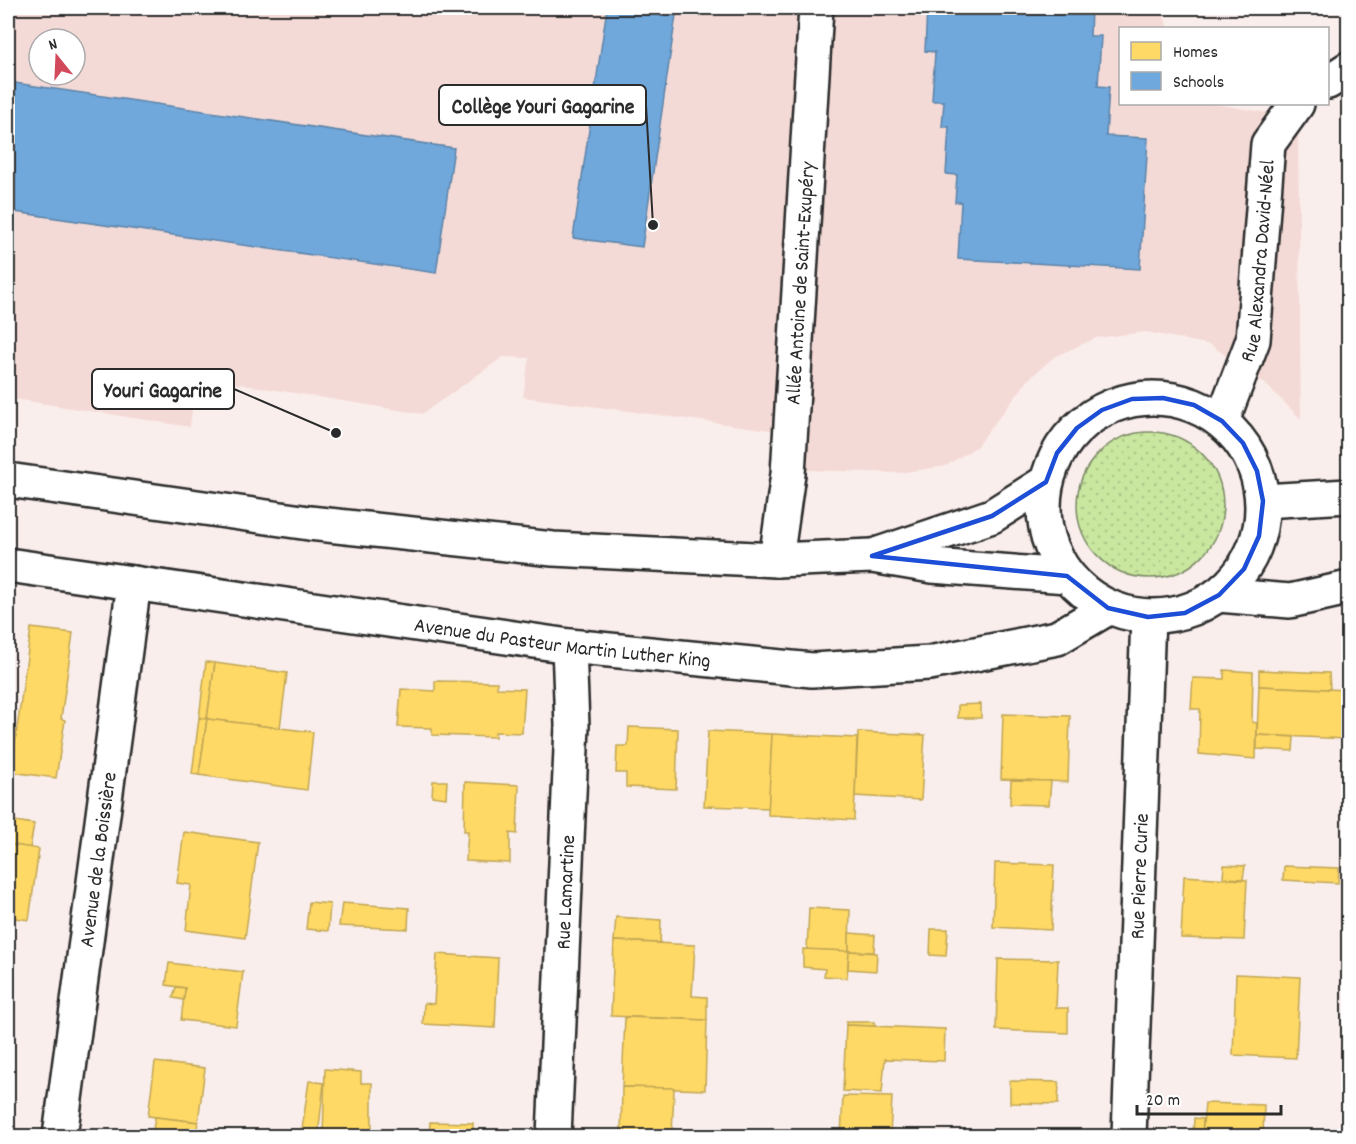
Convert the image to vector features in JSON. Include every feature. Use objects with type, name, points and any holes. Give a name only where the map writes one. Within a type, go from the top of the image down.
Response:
[{"type":"street","name":"Allée Antoine de Saint-Exupéry","points":[[776,560],[788,474],[816,8]]},
{"type":"street","points":[[1329,81],[1348,69]]},
{"type":"street","name":"Rue Alexandra David-Néel","points":[[1222,421],[1253,340],[1268,144],[1296,105]]},
{"type":"street","points":[[1163,398],[1194,405],[1222,421],[1243,443],[1257,471],[1263,501],[1259,536],[1244,569],[1220,595],[1185,612],[1148,617],[1128,614],[1108,608],[1086,594],[1067,576],[1050,548],[1043,515],[1046,482],[1057,453],[1077,428],[1102,410],[1132,399],[1163,398]]},
{"type":"street","points":[[8,480],[309,523],[553,549],[776,560],[872,556],[932,566],[1067,576]]},
{"type":"street","points":[[872,556],[932,538],[992,516],[1046,482]]},
{"type":"street","points":[[1263,501],[1348,496]]},
{"type":"street","name":"Avenue du Pasteur Martin Luther King","points":[[8,565],[569,646],[812,670],[929,663],[1057,638],[1108,608]]},
{"type":"street","name":"Avenue de la Boissière","points":[[60,1137],[134,583]]},
{"type":"street","points":[[1220,595],[1290,601],[1348,588]]},
{"type":"street","name":"Rue Pierre Curie","points":[[1129,1137],[1148,617]]},
{"type":"street","name":"Rue Lamartine","points":[[554,1137],[572,726],[569,646]]},
{"type":"highlighted area","points":[[1163,398],[1194,405],[1222,421],[1243,443],[1257,471],[1263,501],[1259,536],[1244,569],[1219,595],[1185,613],[1148,617],[1108,608],[1067,576],[872,556],[992,516],[1046,482],[1057,453],[1077,428],[1102,410],[1132,399]]},
{"type":"shaded area","points":[[8,8],[1161,8],[1168,27],[1119,27],[1119,105],[1222,105],[1298,118],[1301,419],[1264,383],[1211,345],[1146,332],[1096,338],[1054,357],[1030,378],[976,447],[946,466],[899,473],[805,470],[807,435],[523,397],[529,358],[503,357],[422,414],[196,377],[190,427],[8,398]]},
{"type":"green space","points":[[1150,432],[1178,437],[1202,453],[1218,477],[1223,505],[1218,533],[1202,557],[1178,573],[1150,578],[1122,573],[1098,557],[1082,533],[1077,505],[1082,477],[1098,453],[1122,437]]},
{"type":"building: Homes","points":[[31,628],[73,633],[61,719],[65,720],[56,778],[11,772]]},
{"type":"building: Homes","points":[[206,662],[215,663],[207,719],[199,718]]},
{"type":"building: Homes","points":[[215,663],[287,673],[280,728],[207,719]]},
{"type":"building: Homes","points":[[1224,670],[1253,672],[1252,722],[1257,723],[1256,759],[1199,754],[1200,709],[1191,709],[1193,678],[1224,679]]},
{"type":"building: Homes","points":[[1259,670],[1329,673],[1330,689],[1259,686]]},
{"type":"building: Homes","points":[[435,681],[497,682],[497,688],[525,689],[522,733],[495,732],[495,737],[432,735],[432,728],[398,727],[401,689],[435,691]]},
{"type":"building: Homes","points":[[1259,686],[1348,690],[1348,739],[1257,735]]},
{"type":"building: Homes","points":[[981,704],[981,718],[958,718],[958,705]]},
{"type":"building: Homes","points":[[1003,714],[1070,716],[1068,782],[1001,779]]},
{"type":"building: Homes","points":[[199,718],[207,719],[199,775],[192,774]]},
{"type":"building: Homes","points":[[207,719],[313,732],[307,790],[199,775]]},
{"type":"building: Homes","points":[[629,727],[678,729],[676,789],[626,787],[626,773],[616,773],[617,746],[628,746]]},
{"type":"building: Homes","points":[[708,731],[772,734],[769,808],[704,806]]},
{"type":"building: Homes","points":[[858,732],[925,735],[921,800],[855,796]]},
{"type":"building: Homes","points":[[772,734],[857,738],[854,820],[768,815]]},
{"type":"building: Homes","points":[[1257,735],[1294,737],[1293,751],[1257,749]]},
{"type":"building: Homes","points":[[1011,780],[1051,781],[1049,805],[1010,804]]},
{"type":"building: Homes","points":[[433,781],[447,781],[446,798],[432,796]]},
{"type":"building: Homes","points":[[465,782],[519,785],[517,834],[510,833],[510,863],[466,861],[468,831],[464,831]]},
{"type":"building: Homes","points":[[8,820],[34,824],[30,848],[8,844]]},
{"type":"building: Homes","points":[[184,832],[258,842],[245,938],[186,930],[191,885],[177,883]]},
{"type":"building: Homes","points":[[8,844],[39,849],[29,920],[8,917]]},
{"type":"building: Homes","points":[[995,863],[1054,865],[1051,930],[993,927]]},
{"type":"building: Homes","points":[[1224,865],[1245,866],[1243,879],[1223,878]]},
{"type":"building: Homes","points":[[1284,866],[1339,868],[1338,883],[1283,880]]},
{"type":"building: Homes","points":[[1184,876],[1247,880],[1244,940],[1181,938]]},
{"type":"building: Homes","points":[[309,902],[330,904],[328,931],[306,929]]},
{"type":"building: Homes","points":[[342,903],[409,908],[408,929],[339,926]]},
{"type":"building: Homes","points":[[809,908],[850,910],[849,951],[807,950]]},
{"type":"building: Homes","points":[[616,917],[661,920],[660,943],[614,941]]},
{"type":"building: Homes","points":[[931,929],[948,929],[946,956],[930,955]]},
{"type":"building: Homes","points":[[849,933],[875,935],[874,952],[849,951]]},
{"type":"building: Homes","points":[[614,941],[695,945],[692,996],[707,997],[707,1020],[611,1016]]},
{"type":"building: Homes","points":[[803,949],[849,951],[847,978],[824,976],[825,969],[803,967]]},
{"type":"building: Homes","points":[[849,951],[877,953],[876,971],[848,969]]},
{"type":"building: Homes","points":[[437,954],[498,958],[495,1028],[423,1024],[424,1003],[434,1004]]},
{"type":"building: Homes","points":[[998,959],[1058,960],[1056,1008],[1068,1008],[1068,1033],[996,1030]]},
{"type":"building: Homes","points":[[169,963],[243,972],[236,1026],[181,1020],[185,988],[166,985]]},
{"type":"building: Homes","points":[[1236,974],[1300,977],[1296,1058],[1233,1055]]},
{"type":"building: Homes","points":[[176,987],[185,988],[184,1000],[173,998]]},
{"type":"building: Homes","points":[[625,1017],[707,1020],[705,1090],[622,1087]]},
{"type":"building: Homes","points":[[846,1022],[874,1022],[875,1026],[846,1025]]},
{"type":"building: Homes","points":[[846,1025],[945,1029],[944,1061],[885,1059],[882,1093],[843,1091]]},
{"type":"building: Homes","points":[[155,1062],[205,1068],[198,1122],[148,1116]]},
{"type":"building: Homes","points":[[325,1069],[361,1072],[361,1083],[372,1083],[372,1136],[323,1136]]},
{"type":"building: Homes","points":[[309,1081],[324,1083],[318,1136],[301,1136]]},
{"type":"building: Homes","points":[[1010,1081],[1059,1082],[1058,1104],[1010,1103]]},
{"type":"building: Homes","points":[[622,1087],[674,1088],[672,1136],[621,1134]]},
{"type":"building: Homes","points":[[843,1096],[892,1097],[890,1136],[841,1136]]},
{"type":"building: Homes","points":[[1205,1103],[1264,1105],[1263,1136],[1202,1136]]},
{"type":"building: Homes","points":[[155,1117],[198,1122],[196,1136],[152,1136]]},
{"type":"building: Homes","points":[[1194,1118],[1203,1119],[1202,1136],[1193,1135]]},
{"type":"building: Homes","points":[[430,1122],[473,1123],[473,1136],[429,1136]]},
{"type":"building: Homes","points":[[372,1134],[429,1134],[429,1136],[372,1136]]},
{"type":"building: Schools","points":[[607,8],[677,8],[642,247],[573,238]]},
{"type":"building: Schools","points":[[927,8],[1091,8],[1090,36],[1101,36],[1098,86],[1109,87],[1106,136],[1148,138],[1140,269],[958,259],[961,202],[955,202],[957,175],[946,174],[949,127],[942,127],[944,101],[932,101],[935,52],[925,51]]},
{"type":"building: Schools","points":[[8,82],[27,85],[27,87],[42,87],[454,148],[436,273],[8,211]]},
{"type":"place","name":"Collège Youri Gagarine","points":[[653,225]]},
{"type":"place","name":"Youri Gagarine","points":[[336,433]]}]
